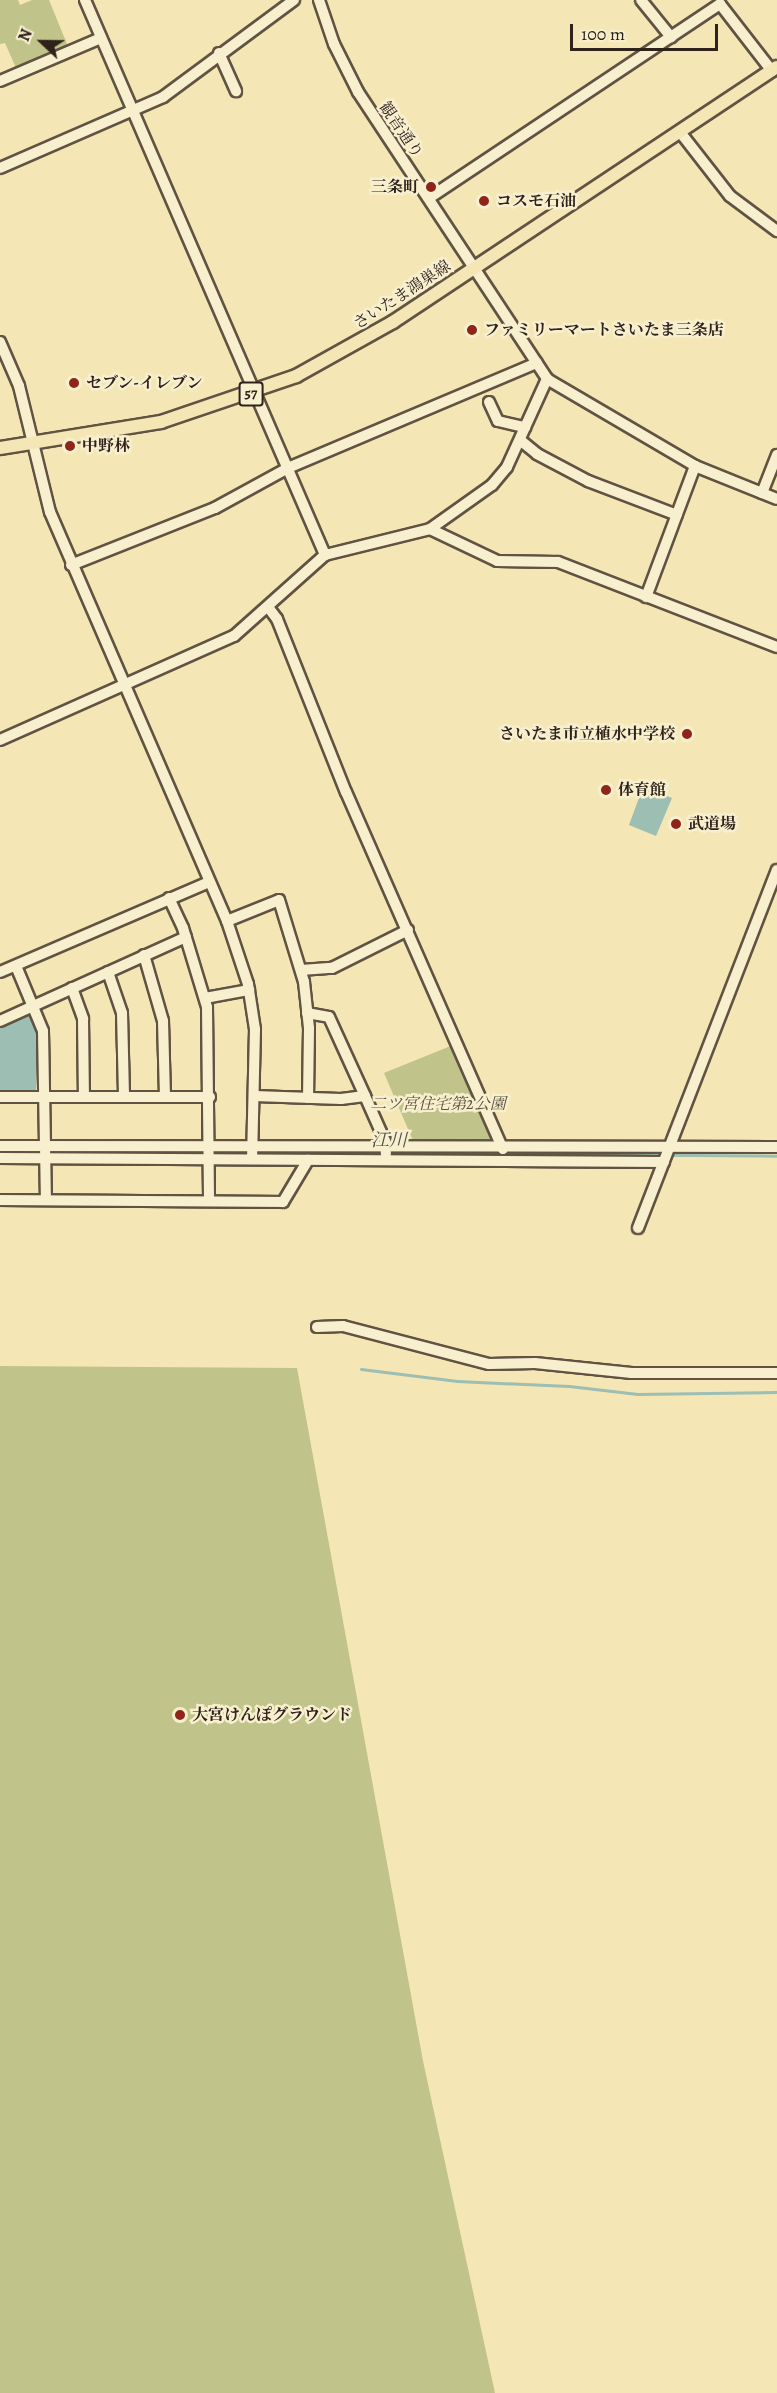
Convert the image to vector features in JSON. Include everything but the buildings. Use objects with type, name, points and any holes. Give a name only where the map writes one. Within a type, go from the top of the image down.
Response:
[{"type":"main road","name":"さいたま鴻巣線","points":[[0,448],[161,422],[256,392],[340,354],[475,268],[775,69]]},
{"type":"street","points":[[85,0],[325,555]]},
{"type":"street","points":[[0,168],[162,97],[294,0]]},
{"type":"street","name":"観音通り","points":[[319,0],[334,44],[358,92],[547,379]]},
{"type":"street","points":[[640,0],[671,37]]},
{"type":"street","points":[[429,198],[720,4],[775,69]]},
{"type":"street","points":[[0,81],[101,38]]},
{"type":"street","points":[[219,53],[236,91]]},
{"type":"street","points":[[680,132],[730,196],[777,231]]},
{"type":"street","points":[[0,342],[19,386],[50,512],[71,565],[127,685],[227,921],[249,990],[255,1029],[252,1153]]},
{"type":"street","points":[[71,565],[216,508],[288,468],[537,363]]},
{"type":"street","points":[[2,736],[127,685],[234,636],[325,555],[430,529],[492,485],[507,466],[547,379],[695,466],[777,499]]},
{"type":"street","points":[[489,402],[498,421],[525,427]]},
{"type":"street","points":[[520,440],[537,454],[588,481],[677,515]]},
{"type":"street","points":[[762,493],[777,454]]},
{"type":"street","points":[[646,597],[695,466]]},
{"type":"street","points":[[430,529],[497,561],[558,562],[777,647]]},
{"type":"street","points":[[268,607],[277,619],[332,759],[503,1149]]},
{"type":"street","points":[[638,1228],[777,870]]},
{"type":"street","points":[[0,972],[210,882]]},
{"type":"street","points":[[169,898],[186,937],[205,998],[210,1097],[209,1200]]},
{"type":"street","points":[[227,921],[279,900],[301,970],[307,1013],[308,1098]]},
{"type":"street","points":[[301,970],[332,968],[408,930]]},
{"type":"street","points":[[0,1021],[186,937]]},
{"type":"street","points":[[144,956],[163,1021],[165,1097]]},
{"type":"street","points":[[16,966],[43,1031],[46,1200]]},
{"type":"street","points":[[108,972],[122,1013],[124,1097]]},
{"type":"street","points":[[72,988],[83,1019],[84,1097]]},
{"type":"street","points":[[205,998],[249,990]]},
{"type":"street","points":[[307,1013],[329,1017],[365,1096],[386,1154]]},
{"type":"street","points":[[254,1096],[308,1098],[365,1096]]},
{"type":"street","points":[[0,1097],[210,1097]]},
{"type":"street","points":[[0,1146],[46,1152],[666,1155],[777,1147]]},
{"type":"street","points":[[252,1153],[308,1160],[503,1149],[666,1155]]},
{"type":"street","points":[[0,1158],[46,1152]]},
{"type":"street","points":[[0,1200],[283,1202],[308,1160]]},
{"type":"street","points":[[317,1327],[343,1326],[481,1363],[535,1363],[631,1373],[777,1373]]},
{"type":"green space","points":[[0,0],[18,0],[20,5],[32,0],[49,0],[69,49],[17,70],[5,43],[0,44]]},
{"type":"green space","name":"二ツ宮住宅第2公園","points":[[453,1045],[498,1145],[414,1143],[384,1073]]},
{"type":"green space","name":"大宮けんぽグラウンド","points":[[0,1366],[297,1368],[423,2061],[495,2393],[0,2393]]},
{"type":"water","points":[[643,787],[672,798],[656,836],[629,825]]},
{"type":"water","points":[[30,1013],[37,1032],[36,1090],[0,1090],[0,1026]]},
{"type":"waterway","name":"江川","points":[[0,1152],[205,1153]]},
{"type":"waterway","name":"江川","points":[[212,1153],[382,1153]]},
{"type":"waterway","name":"江川","points":[[389,1153],[777,1156]]},
{"type":"waterway","points":[[361,1369],[457,1381],[569,1386],[638,1394],[777,1392]]},
{"type":"place","name":"三条町","points":[[431,187]]},
{"type":"place","name":"コスモ石油","points":[[484,201]]},
{"type":"place","name":"ファミリーマートさいたま三条店","points":[[472,330]]},
{"type":"place","name":"セブン-イレブン","points":[[74,383]]},
{"type":"place","name":"中野林","points":[[70,446]]},
{"type":"place","name":"さいたま市立植水中学校","points":[[687,734]]},
{"type":"place","name":"体育館","points":[[606,790]]},
{"type":"place","name":"武道場","points":[[676,824]]},
{"type":"place","name":"大宮けんぽグラウンド","points":[[180,1715]]}]
